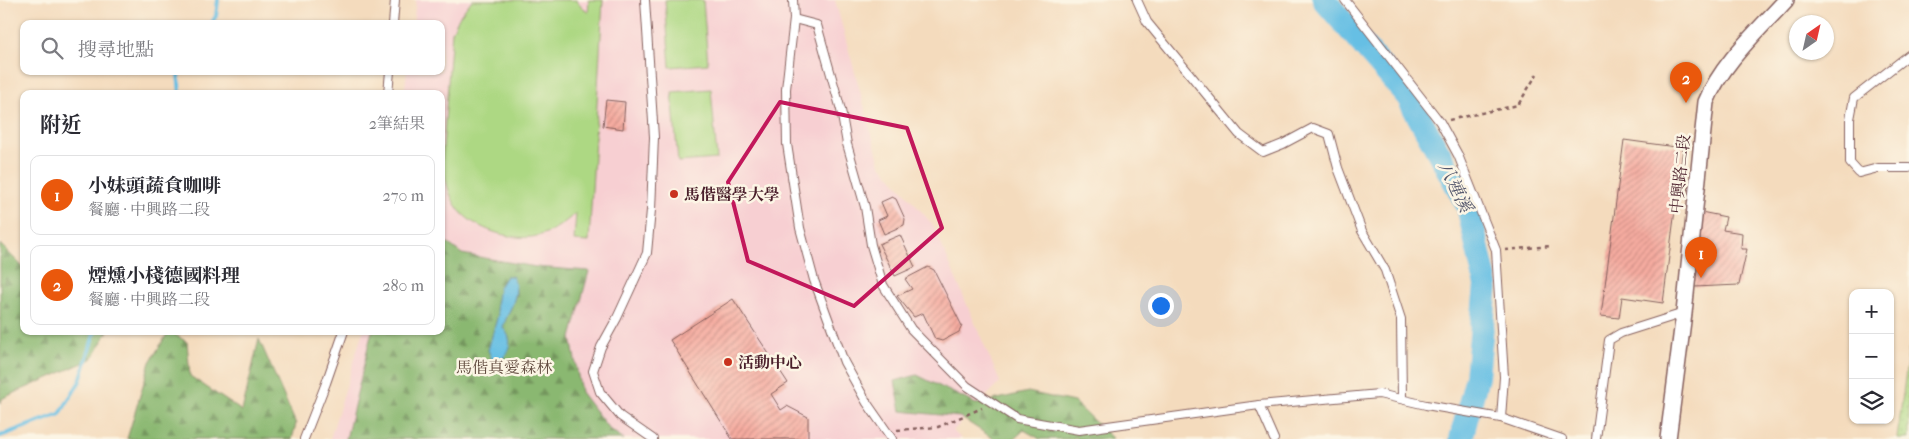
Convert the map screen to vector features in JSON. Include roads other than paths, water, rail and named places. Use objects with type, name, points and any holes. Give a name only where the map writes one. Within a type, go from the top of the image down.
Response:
[{"type":"street","name":"中興路二段","points":[[1668,439],[1684,313],[1706,102],[1710,90],[1733,59],[1786,0]]},
{"type":"lane","points":[[393,20],[395,0]]},
{"type":"lane","points":[[645,0],[654,137],[647,253],[617,318],[601,347],[593,371],[600,392],[620,416],[653,439]]},
{"type":"lane","points":[[793,0],[794,19],[786,89],[787,144],[800,228],[814,280],[844,362],[867,402],[892,439]]},
{"type":"lane","points":[[1137,0],[1147,22],[1239,134],[1263,152],[1313,128],[1329,134],[1338,168],[1362,231],[1386,270],[1400,319],[1402,398]]},
{"type":"lane","points":[[1345,0],[1440,122],[1458,155],[1496,250],[1504,377],[1501,418]]},
{"type":"lane","points":[[794,19],[817,26],[841,110],[847,144],[866,207],[871,245],[883,285],[911,330],[967,386],[1017,419],[1079,430],[1259,405],[1379,394],[1426,405],[1501,418],[1562,439]]},
{"type":"lane","points":[[1909,55],[1854,98],[1850,119],[1850,163],[1859,173],[1878,168],[1909,168]]},
{"type":"lane","points":[[388,90],[390,75]]},
{"type":"lane","points":[[1596,439],[1609,340],[1621,333],[1684,313]]},
{"type":"lane","points":[[304,439],[343,335]]},
{"type":"lane","points":[[1259,405],[1274,439]]},
{"type":"water","points":[[506,276],[512,276],[516,289],[503,328],[510,341],[508,349],[500,362],[493,362],[488,350],[498,315],[496,305],[499,287]]},
{"type":"waterway","points":[[214,20],[216,16],[218,0]]},
{"type":"waterway","name":"八連溪","points":[[1324,0],[1408,97],[1468,206],[1486,285],[1477,377],[1461,439]]},
{"type":"waterway","points":[[178,75],[180,90]]},
{"type":"waterway","points":[[0,436],[60,414],[80,381],[94,335]]},
{"type":"place","name":"煙燻小棧德國料理","points":[[1686,103]]},
{"type":"place","name":"馬偕醫學大學","points":[[674,194]]},
{"type":"place","name":"小妹頭蔬食咖啡","points":[[1701,278]]},
{"type":"place","name":"活動中心","points":[[728,362]]},
{"type":"park label","name":"馬偕真愛森林","points":[[504,367]]}]
